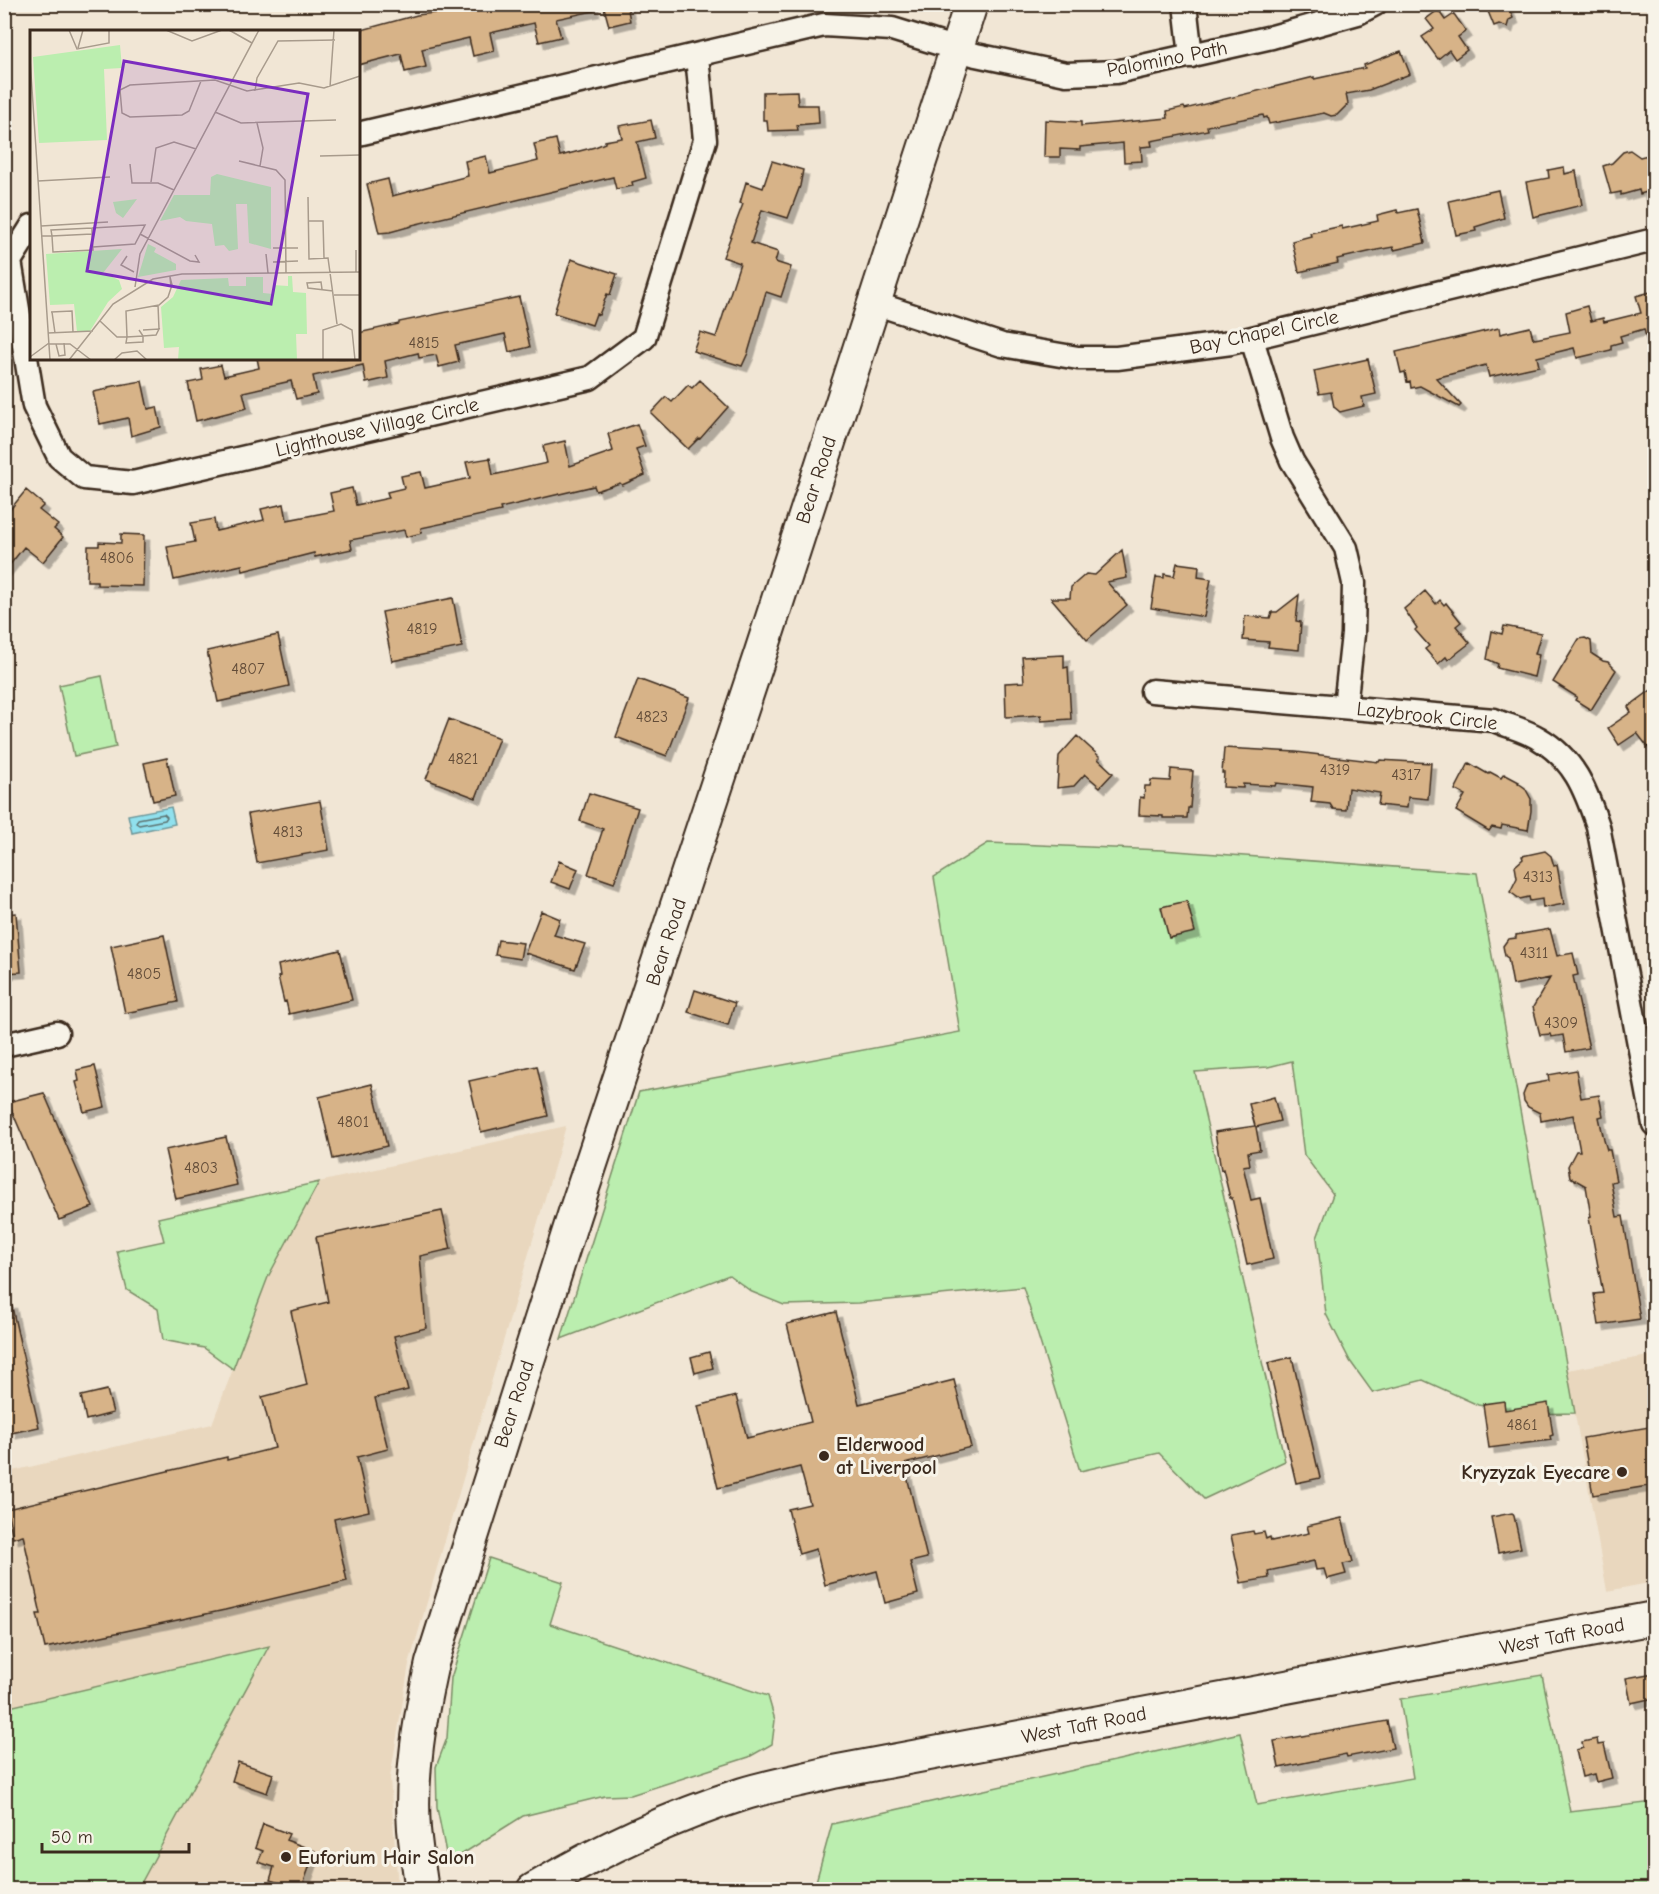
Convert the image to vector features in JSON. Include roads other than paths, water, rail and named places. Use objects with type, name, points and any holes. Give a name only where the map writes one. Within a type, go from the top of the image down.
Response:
[{"type":"street","name":"Bear Road","points":[[422,1890],[414,1828],[415,1771],[423,1704],[432,1664],[574,1215],[971,4]]},
{"type":"street","points":[[1185,4],[1191,56]]},
{"type":"street","name":"Palomino Path","points":[[956,49],[1066,74],[1116,72],[1272,37],[1358,13],[1375,4]]},
{"type":"street","points":[[360,134],[824,25],[892,29],[956,49]]},
{"type":"street","name":"Lighthouse Village Circle","points":[[30,229],[10,261],[34,406],[59,457],[84,478],[133,483],[590,378],[644,338],[705,140],[697,56]]},
{"type":"street","name":"Bay Chapel Circle","points":[[874,303],[1002,345],[1078,358],[1117,358],[1252,339],[1654,240]]},
{"type":"street","points":[[1252,339],[1282,438],[1292,461],[1346,548],[1354,583],[1353,634],[1345,707]]},
{"type":"street","name":"Lazybrook Circle","points":[[1152,692],[1494,720],[1538,737],[1568,760],[1585,787],[1598,825],[1654,1124]]},
{"type":"street","points":[[4,1045],[57,1034]]},
{"type":"street","name":"West Taft Road","points":[[533,1890],[589,1857],[666,1821],[755,1791],[856,1768],[1654,1618]]},
{"type":"water","points":[[171,807],[175,824],[132,833],[128,815]]},
{"type":"place","name":"Elderwood at Liverpool","points":[[824,1456]]},
{"type":"place","name":"Kryzyzak Eyecare","points":[[1622,1472]]},
{"type":"place","name":"Euforium Hair Salon","points":[[286,1857]]}]
